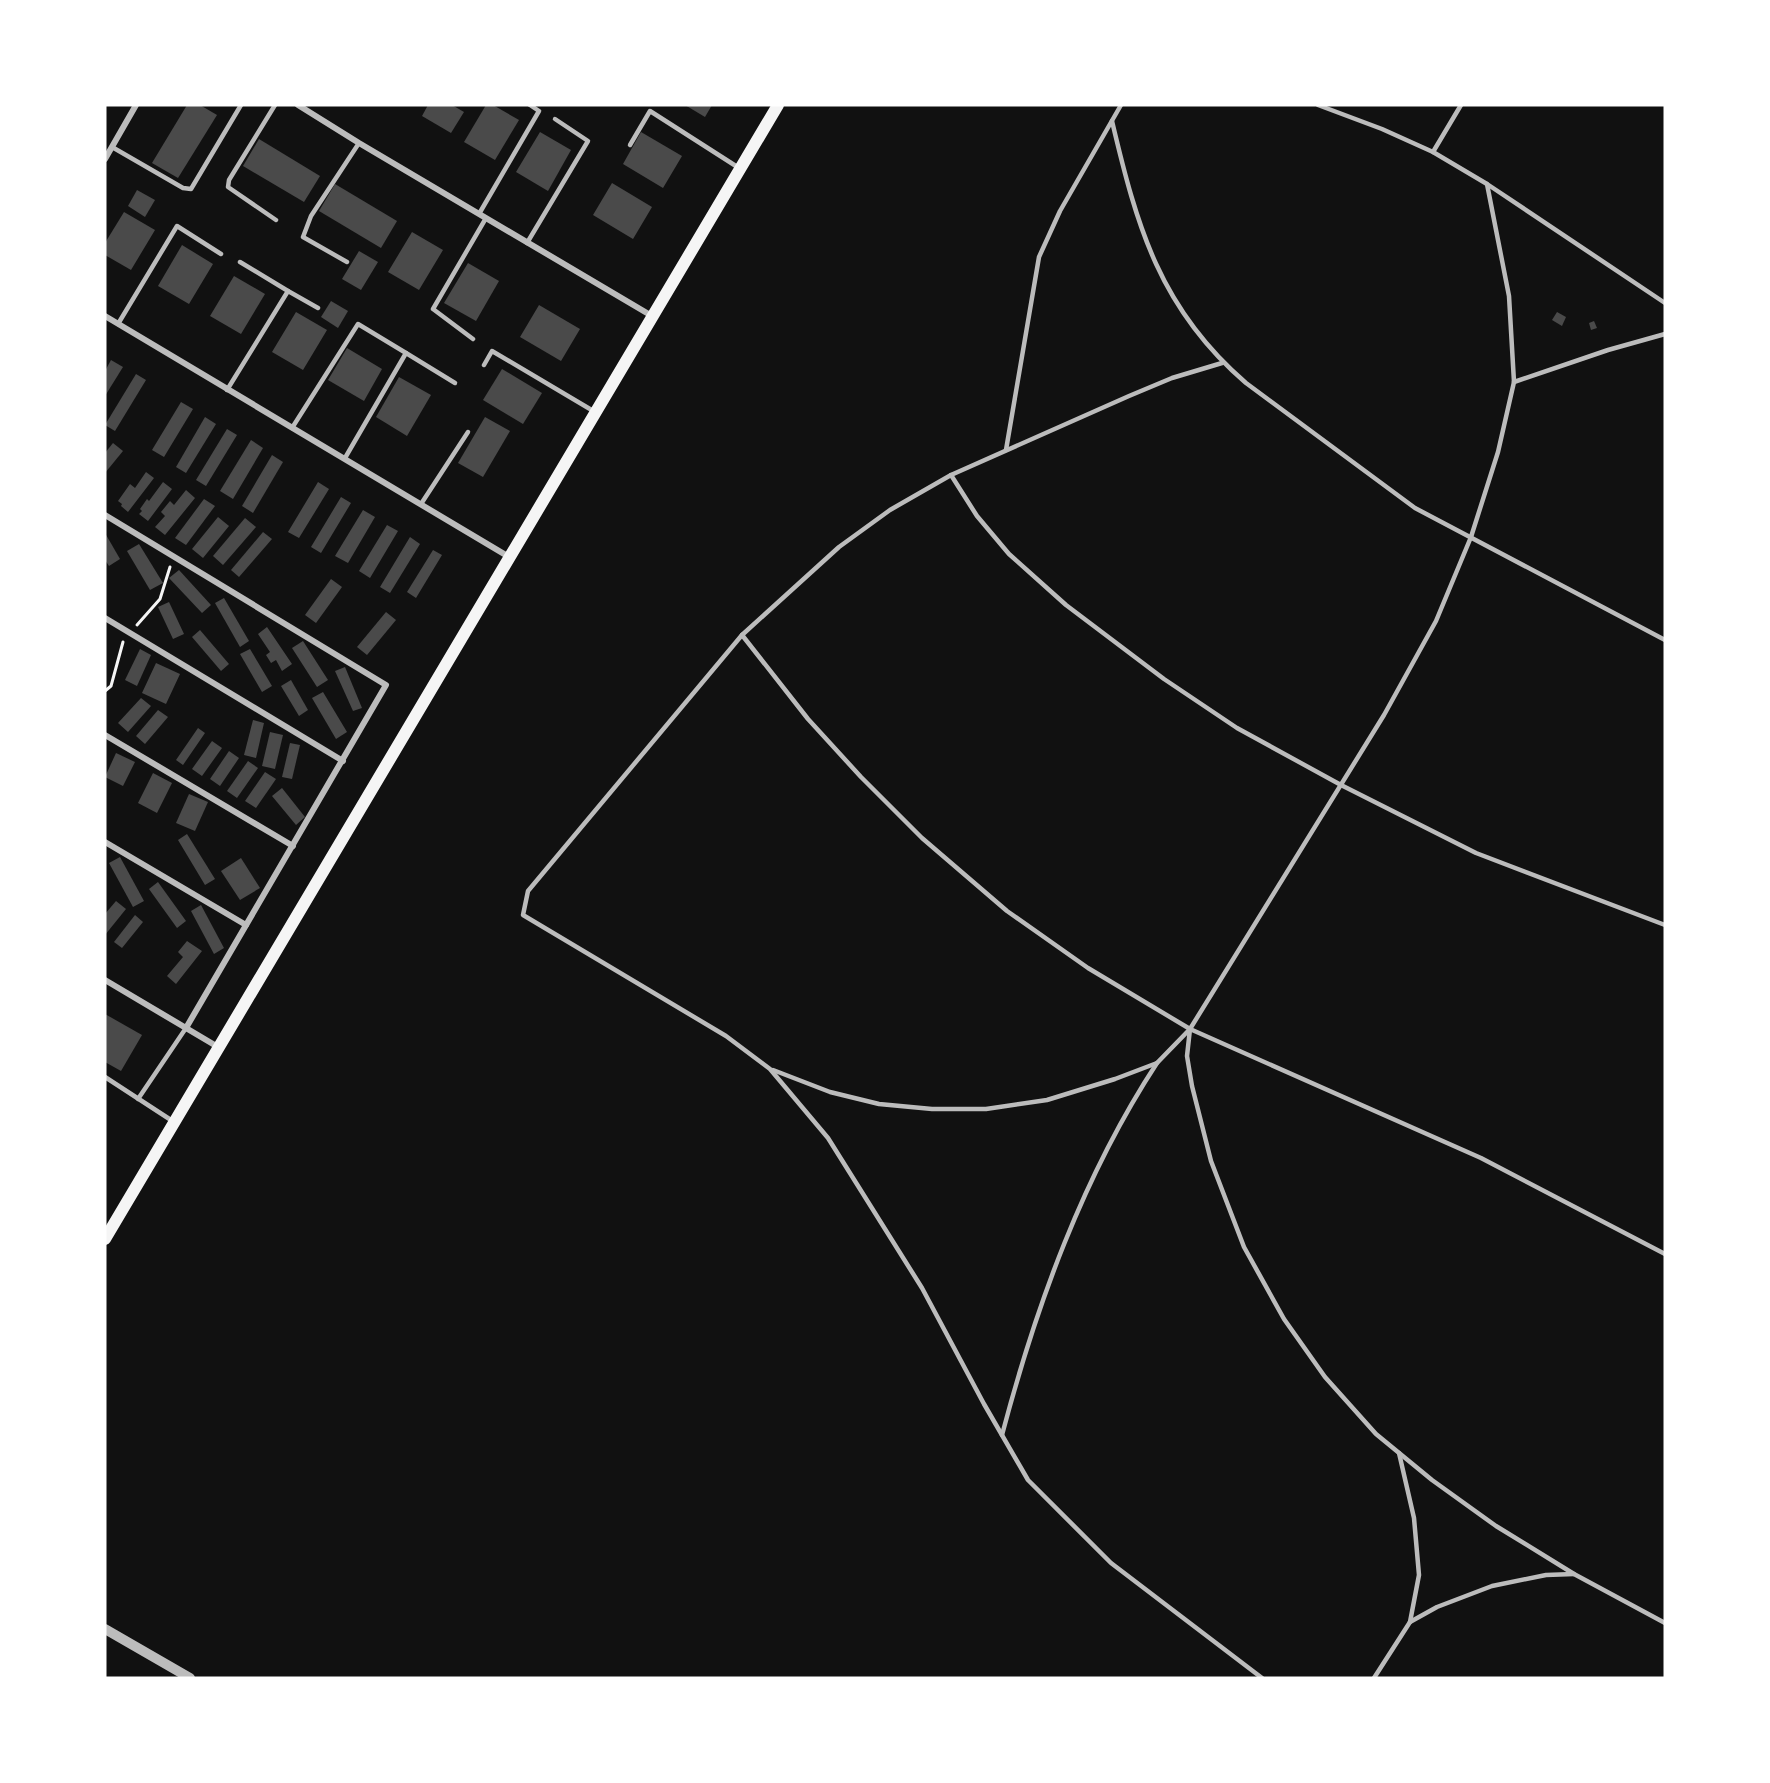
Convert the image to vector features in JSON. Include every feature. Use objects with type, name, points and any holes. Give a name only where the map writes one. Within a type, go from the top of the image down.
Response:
[{"type":"main road","points":[[105,1239],[778,105]]},
{"type":"street","points":[[105,159],[136,105]]},
{"type":"street","points":[[298,105],[652,316]]},
{"type":"street","points":[[105,316],[509,557]]},
{"type":"street","points":[[105,515],[386,685],[186,1028]]},
{"type":"street","points":[[105,618],[343,761]]},
{"type":"street","points":[[105,735],[293,846]]},
{"type":"street","points":[[105,842],[246,925]]},
{"type":"street","points":[[105,980],[218,1047]]},
{"type":"street","points":[[105,1629],[190,1678]]},
{"type":"lane","points":[[112,147],[183,188],[191,189],[241,105]]},
{"type":"lane","points":[[275,105],[230,180],[228,188],[276,220]]},
{"type":"lane","points":[[479,214],[539,111],[530,105]]},
{"type":"lane","points":[[1006,450],[1039,257],[1060,211],[1121,105]]},
{"type":"lane","points":[[1318,105],[1382,129],[1433,152],[1487,184],[1665,303]]},
{"type":"lane","points":[[1433,152],[1461,105]]},
{"type":"lane","points":[[630,145],[650,111],[740,168]]},
{"type":"lane","points":[[527,243],[588,141],[555,119]]},
{"type":"lane","points":[[1112,121],[1125,177],[1153,261],[1173,299],[1222,363],[1415,508],[1665,640]]},
{"type":"lane","points":[[347,262],[303,237],[311,216],[359,143]]},
{"type":"lane","points":[[1002,1435],[1019,1370],[1069,1232],[1130,1104],[1157,1063],[1190,1029],[1384,715],[1436,621],[1471,537],[1498,452],[1514,382],[1509,296],[1487,184]]},
{"type":"lane","points":[[473,339],[433,309],[486,218]]},
{"type":"lane","points":[[118,324],[177,226],[221,254]]},
{"type":"lane","points":[[240,262],[318,308]]},
{"type":"lane","points":[[227,390],[288,291]]},
{"type":"lane","points":[[292,428],[358,324],[455,383]]},
{"type":"lane","points":[[1514,382],[1608,350],[1665,334]]},
{"type":"lane","points":[[484,365],[492,351],[595,412]]},
{"type":"lane","points":[[345,458],[406,353]]},
{"type":"lane","points":[[1222,363],[1172,378],[951,475],[890,510],[839,547],[742,635],[528,891],[523,915],[726,1036],[770,1069],[828,1138],[922,1288],[1028,1480],[1111,1563],[1262,1678]]},
{"type":"lane","points":[[421,504],[468,432]]},
{"type":"lane","points":[[951,475],[977,516],[1009,554],[1066,605],[1164,680],[1228,722],[1341,785],[1476,853],[1665,925]]},
{"type":"lane","points":[[742,635],[808,719],[861,777],[922,838],[1007,911],[1088,968],[1190,1029],[1481,1158],[1665,1254]]},
{"type":"lane","points":[[138,1099],[186,1028]]},
{"type":"lane","points":[[1190,1029],[1187,1056],[1192,1086],[1211,1161],[1244,1247],[1284,1319],[1325,1377],[1377,1434],[1432,1480],[1496,1526],[1574,1574],[1665,1623]]},
{"type":"lane","points":[[770,1069],[830,1092],[879,1104],[986,1109],[1047,1100],[1157,1063]]},
{"type":"lane","points":[[105,1077],[174,1122]]},
{"type":"lane","points":[[1374,1678],[1410,1622],[1419,1575],[1414,1518],[1399,1453]]},
{"type":"lane","points":[[1410,1622],[1437,1607],[1492,1586],[1546,1575],[1574,1574]]},
{"type":"building","points":[[187,105],[200,105],[217,115],[178,178],[152,163]]},
{"type":"building","points":[[428,105],[452,105],[464,112],[451,133],[422,116]]},
{"type":"building","points":[[486,105],[493,105],[519,120],[495,160],[464,142]]},
{"type":"building","points":[[685,105],[712,105],[705,117]]},
{"type":"building","points":[[540,132],[571,150],[548,191],[516,172]]},
{"type":"building","points":[[641,132],[682,156],[663,188],[623,164]]},
{"type":"building","points":[[259,139],[320,176],[304,202],[243,166]]},
{"type":"building","points":[[612,183],[652,207],[633,239],[593,215]]},
{"type":"building","points":[[335,184],[397,221],[381,248],[319,211]]},
{"type":"building","points":[[137,190],[155,200],[145,217],[128,206]]},
{"type":"building","points":[[124,212],[155,230],[131,270],[105,255],[105,243]]},
{"type":"building","points":[[412,232],[443,250],[419,290],[388,272]]},
{"type":"building","points":[[182,245],[213,264],[189,304],[158,286]]},
{"type":"building","points":[[359,251],[378,262],[361,290],[342,279]]},
{"type":"building","points":[[468,263],[499,281],[476,321],[444,303]]},
{"type":"building","points":[[234,276],[265,294],[241,334],[210,316]]},
{"type":"building","points":[[331,301],[348,311],[338,328],[321,317]]},
{"type":"building","points":[[539,305],[580,329],[561,361],[520,337]]},
{"type":"building","points":[[296,312],[327,330],[303,370],[272,352]]},
{"type":"building","points":[[1557,312],[1566,317],[1562,326],[1552,320]]},
{"type":"building","points":[[1594,321],[1597,328],[1591,330],[1589,323]]},
{"type":"building","points":[[347,348],[382,369],[364,401],[328,380]]},
{"type":"building","points":[[111,360],[123,367],[105,396],[105,371]]},
{"type":"building","points":[[502,369],[542,393],[523,424],[483,400]]},
{"type":"building","points":[[136,374],[146,380],[115,431],[105,425]]},
{"type":"building","points":[[399,377],[431,395],[407,436],[376,417]]},
{"type":"building","points":[[181,402],[193,409],[164,457],[152,450]]},
{"type":"building","points":[[205,417],[216,424],[186,473],[176,467]]},
{"type":"building","points":[[485,417],[510,431],[483,477],[458,463]]},
{"type":"building","points":[[227,429],[237,435],[206,486],[196,480]]},
{"type":"building","points":[[251,440],[263,448],[233,499],[220,491]]},
{"type":"building","points":[[113,443],[123,451],[105,473],[105,453]]},
{"type":"building","points":[[272,455],[283,462],[253,513],[242,506]]},
{"type":"building","points":[[146,472],[154,478],[128,512],[118,501],[130,484],[135,488]]},
{"type":"building","points":[[163,482],[172,489],[148,521],[139,514],[142,511],[140,509]]},
{"type":"building","points":[[318,482],[329,489],[299,538],[288,532]]},
{"type":"building","points":[[186,490],[195,498],[165,535],[155,527],[165,516],[161,512],[170,501],[174,505]]},
{"type":"building","points":[[341,497],[351,503],[321,553],[311,547]]},
{"type":"building","points":[[204,499],[215,506],[186,545],[175,538]]},
{"type":"building","points":[[363,510],[375,517],[348,563],[335,556]]},
{"type":"building","points":[[218,517],[229,526],[203,558],[192,549]]},
{"type":"building","points":[[245,518],[256,527],[223,565],[213,556]]},
{"type":"building","points":[[387,525],[398,531],[370,578],[359,571]]},
{"type":"building","points":[[263,532],[272,539],[239,577],[231,570]]},
{"type":"building","points":[[105,533],[120,559],[109,566],[105,560]]},
{"type":"building","points":[[410,537],[420,544],[390,593],[380,587]]},
{"type":"building","points":[[139,544],[163,583],[150,590],[127,551]]},
{"type":"building","points":[[433,550],[442,555],[416,598],[407,592]]},
{"type":"building","points":[[179,570],[211,605],[202,613],[169,578]]},
{"type":"building","points":[[331,579],[342,587],[316,623],[305,615]]},
{"type":"building","points":[[224,598],[249,641],[240,647],[215,603]]},
{"type":"building","points":[[169,602],[184,634],[173,639],[158,607]]},
{"type":"building","points":[[386,612],[396,620],[367,655],[357,647]]},
{"type":"building","points":[[267,627],[292,664],[282,671],[276,660],[271,663],[266,655],[270,652],[258,634]]},
{"type":"building","points":[[200,630],[229,664],[221,671],[192,637]]},
{"type":"building","points":[[303,641],[328,680],[317,687],[292,648]]},
{"type":"building","points":[[140,649],[151,655],[137,686],[125,680]]},
{"type":"building","points":[[250,649],[272,686],[262,692],[240,654]]},
{"type":"building","points":[[156,663],[180,674],[166,704],[142,693]]},
{"type":"building","points":[[345,667],[362,708],[353,711],[335,671]]},
{"type":"building","points":[[291,680],[308,710],[299,716],[281,686]]},
{"type":"building","points":[[323,692],[347,732],[336,739],[312,698]]},
{"type":"building","points":[[141,698],[151,706],[128,732],[118,723]]},
{"type":"building","points":[[158,710],[168,717],[145,744],[136,736]]},
{"type":"building","points":[[253,720],[264,723],[256,758],[244,755]]},
{"type":"building","points":[[198,728],[205,733],[183,765],[176,760]]},
{"type":"building","points":[[270,732],[283,735],[275,769],[262,766]]},
{"type":"building","points":[[212,741],[222,748],[202,776],[192,769]]},
{"type":"building","points":[[290,743],[300,745],[292,779],[282,777]]},
{"type":"building","points":[[229,751],[239,758],[220,786],[210,779]]},
{"type":"building","points":[[116,753],[135,762],[123,786],[105,777]]},
{"type":"building","points":[[248,761],[258,768],[237,798],[227,791]]},
{"type":"building","points":[[265,772],[276,779],[256,808],[245,801]]},
{"type":"building","points":[[153,773],[172,783],[157,813],[138,803]]},
{"type":"building","points":[[282,788],[305,817],[296,825],[272,796]]},
{"type":"building","points":[[189,794],[208,802],[195,831],[176,823]]},
{"type":"building","points":[[187,834],[215,879],[205,885],[178,840]]},
{"type":"building","points":[[120,857],[144,901],[133,907],[109,863]]},
{"type":"building","points":[[241,858],[260,888],[240,900],[221,871]]},
{"type":"building","points":[[158,882],[186,921],[177,928],[149,889]]},
{"type":"building","points":[[116,901],[126,909],[105,935],[105,914]]},
{"type":"building","points":[[201,905],[224,948],[214,954],[191,911]]},
{"type":"building","points":[[135,915],[143,922],[122,948],[114,942]]},
{"type":"building","points":[[187,941],[202,951],[176,984],[167,976],[183,957],[178,952]]},
{"type":"building","points":[[105,1014],[142,1035],[121,1071],[105,1062]]}]
